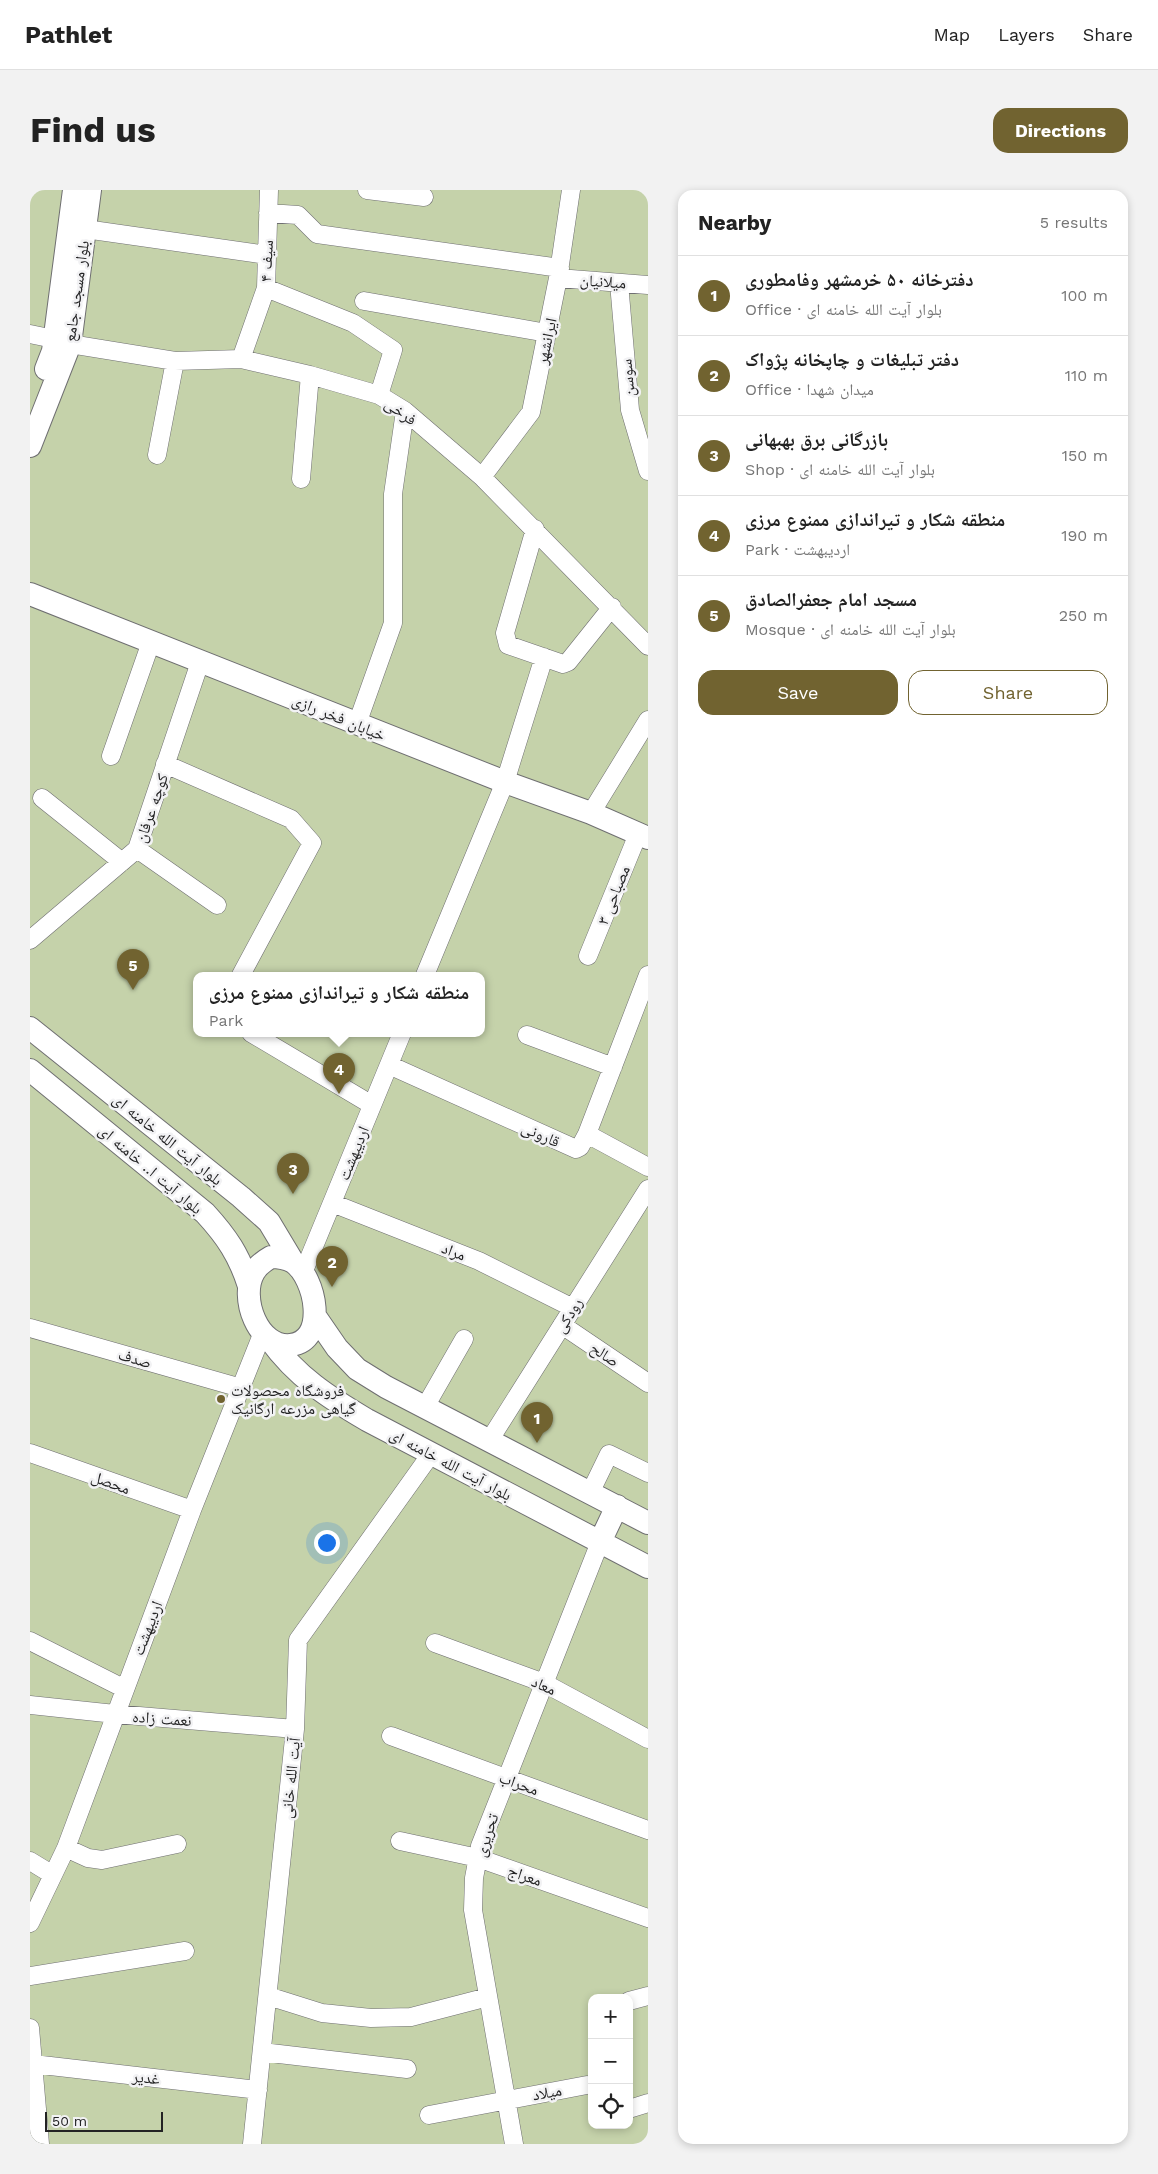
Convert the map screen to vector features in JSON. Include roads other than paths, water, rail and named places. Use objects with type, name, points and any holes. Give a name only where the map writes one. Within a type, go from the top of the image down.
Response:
[{"type":"main road","name":"بلوار مسجد جامع","points":[[30,409],[53,351],[62,341],[74,190]]},
{"type":"main road","name":"بلوار مسجد جامع","points":[[30,446],[62,341],[85,229],[90,190]]},
{"type":"main road","name":"خیابان فخر رازی","points":[[30,594],[505,782],[591,813],[643,836]]},
{"type":"main road","name":"بلوار آیت الله خامنه ای","points":[[30,1028],[241,1197],[269,1222],[298,1268]]},
{"type":"main road","name":"بلوار آیت ا.. خامنه ای","points":[[30,1070],[205,1213],[227,1237],[242,1262],[249,1286]]},
{"type":"main road","points":[[271,1257],[282,1258],[298,1268],[310,1286],[315,1301],[315,1316],[311,1329],[303,1340],[293,1345],[282,1345],[267,1336],[253,1317],[249,1301],[249,1286],[253,1273],[261,1263],[271,1257]]},
{"type":"main road","points":[[315,1316],[337,1348],[357,1369],[386,1387],[591,1491],[648,1523]]},
{"type":"main road","name":"بلوار آیت الله خامنه ای","points":[[267,1336],[299,1374],[327,1396],[367,1420],[648,1567]]},
{"type":"main road","points":[[600,1542],[617,1506]]},
{"type":"street","name":"سیف ۴","points":[[241,359],[266,288],[269,190]]},
{"type":"street","points":[[367,190],[424,197]]},
{"type":"street","name":"ایرانشهر","points":[[482,477],[531,412],[559,273],[571,190]]},
{"type":"street","name":"میلانیان","points":[[268,213],[298,215],[317,234],[618,283],[648,285]]},
{"type":"street","points":[[85,229],[267,254]]},
{"type":"street","name":"سوسن","points":[[618,283],[630,410],[648,472]]},
{"type":"street","points":[[266,288],[353,324],[393,350],[379,395]]},
{"type":"street","points":[[364,301],[547,333]]},
{"type":"street","name":"فرخی","points":[[30,334],[175,361],[241,359],[310,375],[379,395],[405,411],[482,477],[612,607],[648,646]]},
{"type":"street","points":[[157,455],[175,361]]},
{"type":"street","points":[[301,479],[310,375]]},
{"type":"street","points":[[358,724],[393,623],[393,494],[405,411]]},
{"type":"street","points":[[535,529],[505,633],[508,645],[563,664],[568,662],[612,607]]},
{"type":"street","points":[[111,756],[151,642]]},
{"type":"street","points":[[426,972],[505,782],[544,657]]},
{"type":"street","name":"کوچه عرفان","points":[[32,935],[136,849],[200,662]]},
{"type":"street","points":[[591,813],[648,720]]},
{"type":"street","points":[[165,764],[291,819],[312,843],[243,972]]},
{"type":"street","points":[[42,798],[122,862]]},
{"type":"street","name":"مصباحی ۳","points":[[588,956],[643,836]]},
{"type":"street","points":[[136,849],[217,905]]},
{"type":"street","points":[[648,975],[588,1134],[648,1167]]},
{"type":"street","points":[[527,1035],[613,1067]]},
{"type":"street","points":[[258,1037],[372,1105]]},
{"type":"street","name":"اردیبهشت","points":[[298,1268],[332,1203],[400,1037]]},
{"type":"street","name":"قارونی","points":[[389,1065],[572,1148],[580,1147],[588,1134]]},
{"type":"street","name":"رودکی","points":[[490,1441],[572,1308],[642,1211],[648,1189]]},
{"type":"street","name":"مراد","points":[[332,1203],[479,1261],[572,1308]]},
{"type":"street","name":"صالح","points":[[562,1325],[648,1382]]},
{"type":"street","name":"صدف","points":[[30,1328],[241,1388]]},
{"type":"street","name":"اردیبهشت","points":[[30,1923],[66,1848],[192,1510],[241,1388],[267,1336]]},
{"type":"street","points":[[425,1407],[464,1339]]},
{"type":"street","name":"محصل","points":[[30,1453],[192,1510]]},
{"type":"street","name":"آیت الله خانی","points":[[252,2144],[295,1729],[298,1640],[431,1454]]},
{"type":"street","points":[[591,1491],[609,1454],[648,1473]]},
{"type":"street","name":"تحریری","points":[[514,2144],[474,1910],[474,1878],[480,1846],[600,1542]]},
{"type":"street","points":[[30,1641],[125,1688]]},
{"type":"street","name":"معاد","points":[[435,1643],[544,1684],[648,1739]]},
{"type":"street","name":"نعمت زاده","points":[[30,1705],[295,1729]]},
{"type":"street","name":"محراب","points":[[391,1736],[648,1830]]},
{"type":"street","name":"معراج","points":[[400,1841],[478,1858],[648,1918]]},
{"type":"street","points":[[66,1848],[88,1858],[102,1860],[177,1844]]},
{"type":"street","points":[[30,1861],[53,1875]]},
{"type":"street","points":[[30,1976],[185,1951]]},
{"type":"street","points":[[268,1996],[322,2013],[371,2018],[411,2017],[488,1997]]},
{"type":"street","points":[[633,2000],[648,1996]]},
{"type":"street","points":[[30,2028],[40,2144]]},
{"type":"street","points":[[262,2052],[407,2069]]},
{"type":"street","name":"غدیر","points":[[33,2064],[258,2090]]},
{"type":"street","name":"میلاد","points":[[429,2115],[587,2085]]},
{"type":"street","points":[[633,2108],[648,2104]]},
{"type":"place","name":"مسجد امام جعفرالصادق","points":[[133,990]]},
{"type":"place","name":"منطقه شکار و تیراندازی ممنوع مرزی","points":[[339,1094]]},
{"type":"place","name":"بازرگانی برق بهبهانی","points":[[293,1194]]},
{"type":"place","name":"دفتر تبلیغات و چاپخانه پژواک","points":[[332,1287]]},
{"type":"place","name":"فروشگاه محصولات گیاهی مزرعه ارگانیک","points":[[221,1399]]},
{"type":"place","name":"دفترخانه ۵۰ خرمشهر وفامطوری","points":[[537,1443]]}]
